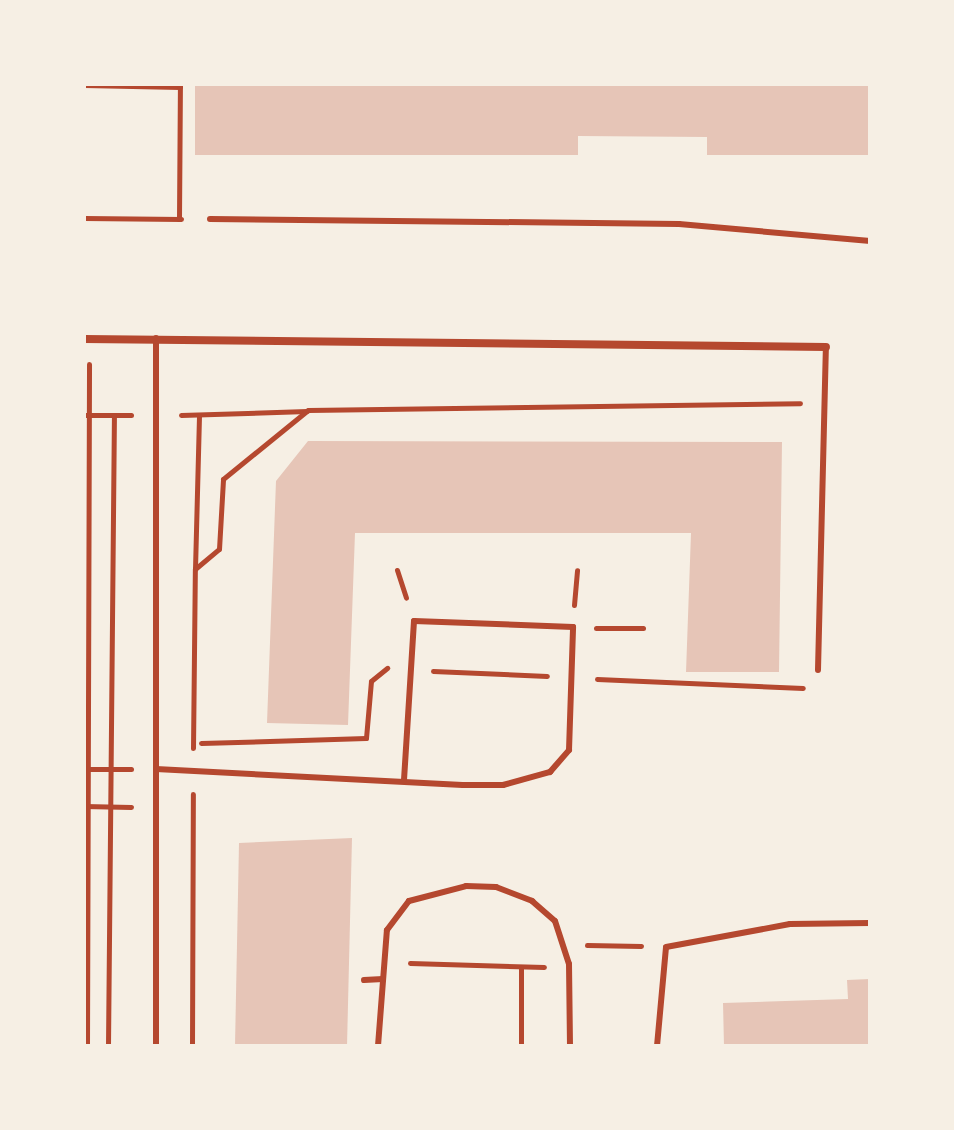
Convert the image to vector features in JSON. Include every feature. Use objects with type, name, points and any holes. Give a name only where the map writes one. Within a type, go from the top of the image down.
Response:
[{"type":"street","points":[[87,339],[826,347]]},
{"type":"lane","points":[[210,219],[679,224],[870,241]]},
{"type":"lane","points":[[156,338],[156,1046]]},
{"type":"lane","points":[[818,670],[826,347]]},
{"type":"lane","points":[[156,769],[192,772],[404,781],[503,785],[550,772],[569,750],[573,627],[414,621],[404,781]]},
{"type":"lane","points":[[378,1046],[387,930],[409,901],[466,886],[496,887],[532,901],[555,921],[565,944],[569,968],[570,1046]]},
{"type":"lane","points":[[657,1046],[666,947],[790,924],[870,923]]},
{"type":"lane","points":[[364,980],[383,979]]},
{"type":"path","points":[[84,85],[180,85],[179,219]]},
{"type":"path","points":[[84,218],[210,219]]},
{"type":"path","points":[[87,339],[87,1046]]},
{"type":"path","points":[[86,415],[199,416],[308,410],[825,403]]},
{"type":"path","points":[[195,569],[219,549],[223,479],[308,410]]},
{"type":"path","points":[[108,1046],[114,415]]},
{"type":"path","points":[[192,1046],[192,772],[199,416]]},
{"type":"path","points":[[193,742],[350,744],[366,738],[371,725],[371,681],[384,668],[571,677],[759,692],[805,688],[818,670]]},
{"type":"path","points":[[86,769],[156,769]]},
{"type":"path","points":[[86,806],[156,807]]},
{"type":"path","points":[[565,944],[666,947]]},
{"type":"path","points":[[384,962],[569,968]]},
{"type":"path","points":[[521,967],[521,1046]]},
{"type":"building","points":[[195,84],[870,84],[870,155],[707,155],[707,137],[578,136],[578,155],[195,155]]},
{"type":"building","points":[[308,441],[782,442],[779,672],[686,672],[691,533],[355,533],[348,725],[267,723],[276,481]]},
{"type":"building","points":[[352,838],[347,1046],[235,1046],[239,843]]},
{"type":"building","points":[[870,979],[870,1046],[724,1046],[723,1003],[848,999],[847,980]]}]
